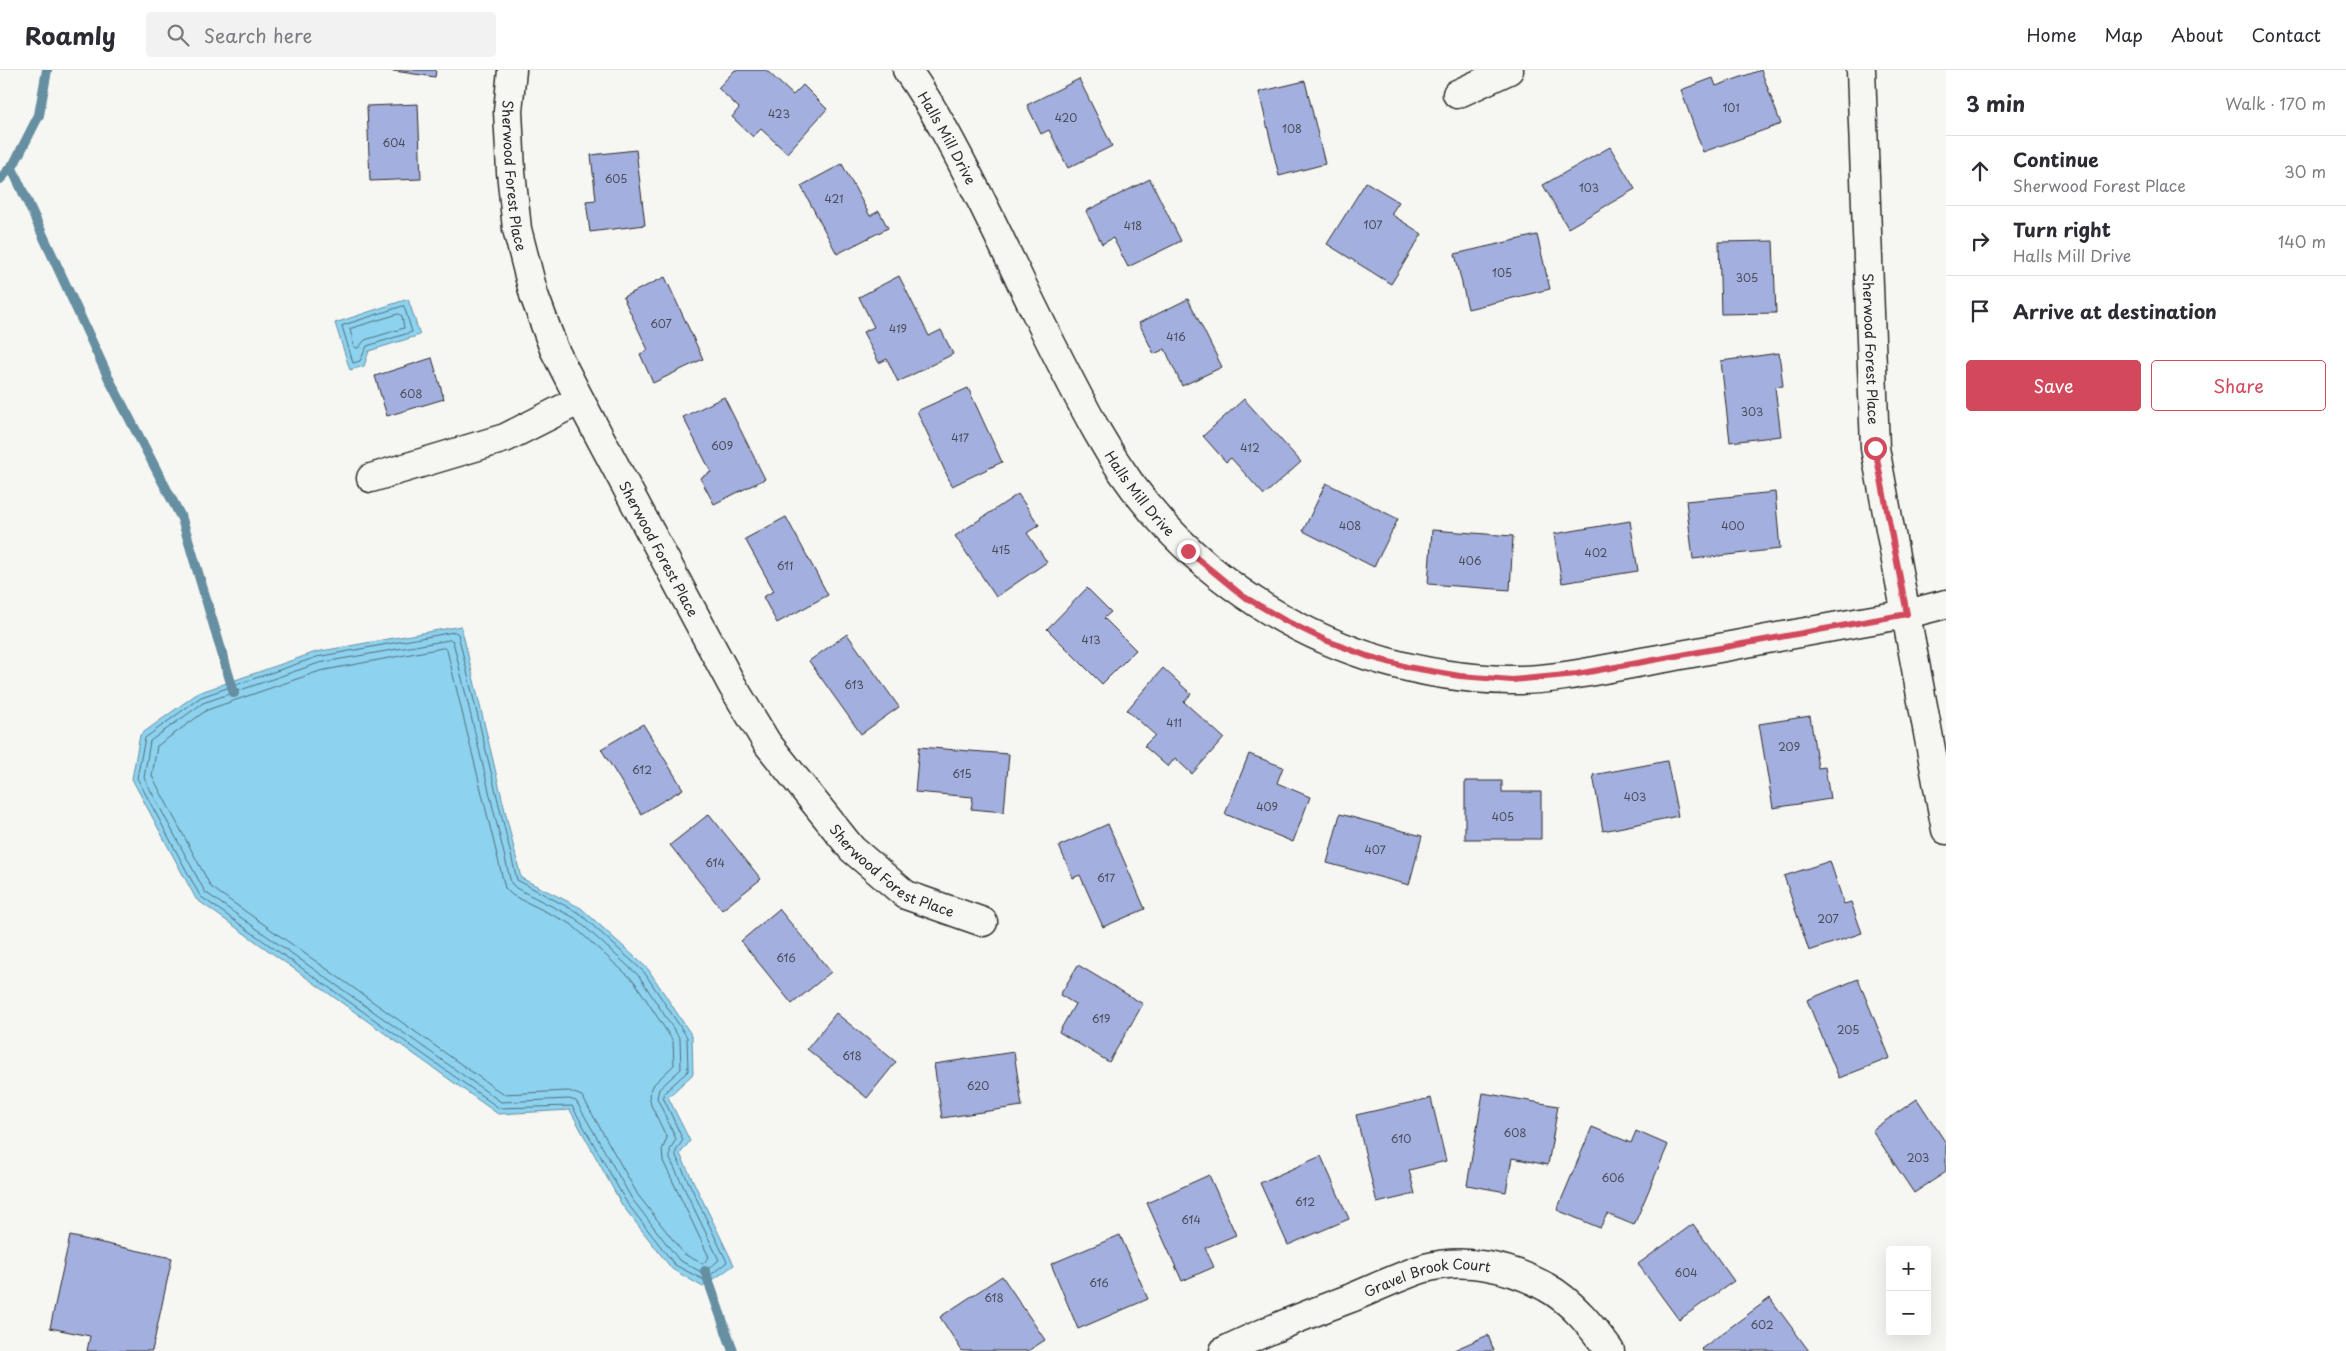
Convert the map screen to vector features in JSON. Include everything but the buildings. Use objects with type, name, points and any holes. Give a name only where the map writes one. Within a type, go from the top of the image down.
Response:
[{"type":"street","name":"Sherwood Forest Place","points":[[512,70],[508,111],[510,172],[517,229],[534,296],[554,349],[732,685],[767,743],[852,849],[880,875],[906,895],[983,922]]},
{"type":"street","name":"Halls Mill Drive","points":[[907,70],[927,99],[954,148],[1098,433],[1132,488],[1188,551],[1243,596],[1284,620],[1325,640],[1367,656],[1407,667],[1460,676],[1512,680],[1577,674],[1907,614],[1946,604]]},
{"type":"street","points":[[1456,94],[1509,70]]},
{"type":"street","name":"Sherwood Forest Place","points":[[1861,70],[1875,448],[1946,830]]},
{"type":"street","points":[[371,478],[505,438],[580,400]]},
{"type":"street","name":"Gravel Brook Court","points":[[1224,1351],[1426,1268],[1458,1263],[1489,1266],[1522,1276],[1547,1287],[1574,1309],[1610,1351]]},
{"type":"water","points":[[408,299],[420,335],[369,351],[364,366],[350,370],[335,323]]},
{"type":"water","points":[[461,626],[521,878],[581,908],[648,969],[692,1036],[693,1074],[668,1097],[690,1141],[680,1154],[734,1265],[703,1287],[672,1269],[622,1205],[570,1110],[498,1114],[196,899],[132,779],[140,735],[198,693],[316,652]]},
{"type":"waterway","points":[[0,179],[14,164],[39,115],[47,70]]},
{"type":"waterway","points":[[11,166],[110,381],[182,519],[234,693]]},
{"type":"waterway","points":[[705,1271],[733,1351]]},
{"type":"route","points":[[1188,551],[1243,596],[1284,620],[1325,640],[1367,656],[1407,667],[1460,676],[1512,680],[1577,674],[1907,614],[1875,448]]}]
